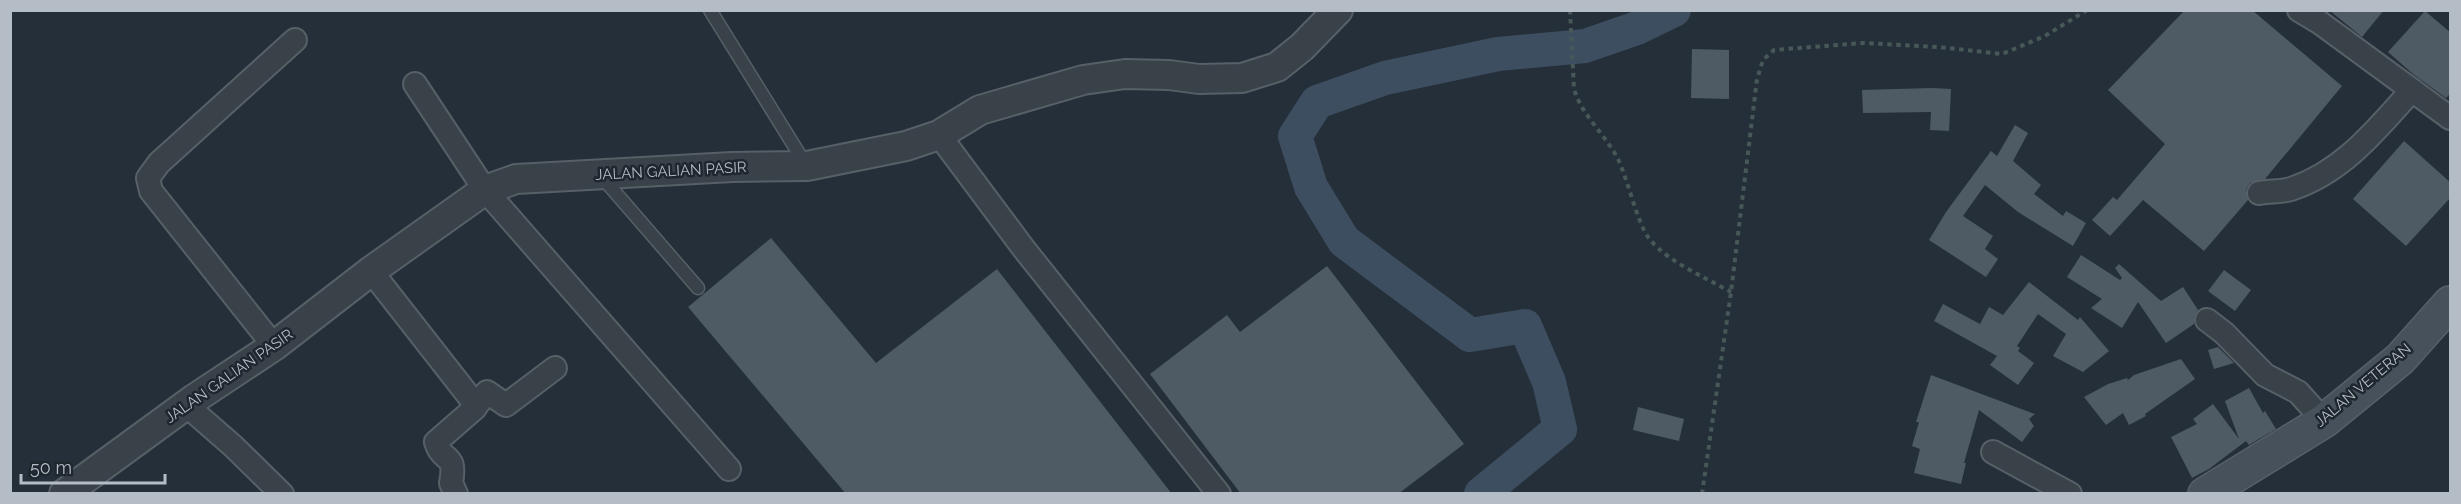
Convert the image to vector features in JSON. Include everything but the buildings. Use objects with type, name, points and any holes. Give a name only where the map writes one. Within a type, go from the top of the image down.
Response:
[{"type":"main road","name":"JALAN VETERAN","points":[[2205,494],[2324,421],[2400,359],[2451,303]]},
{"type":"street","points":[[2300,10],[2451,118]]},
{"type":"street","name":"JALAN GALIAN PASIR","points":[[64,494],[186,405],[274,346],[371,271],[485,190],[516,179],[732,167],[807,166],[906,146],[939,135],[980,110],[1083,80],[1125,74],[1169,75],[1199,79],[1242,78],[1277,67],[1302,47],[1329,14]]},
{"type":"street","points":[[274,346],[151,191],[148,178],[159,163],[295,40]]},
{"type":"street","points":[[415,84],[485,190],[729,469]]},
{"type":"street","points":[[2259,193],[2290,189],[2325,175],[2366,141],[2412,90]]},
{"type":"street","points":[[939,135],[1024,249],[1219,494]]},
{"type":"street","points":[[371,271],[476,406]]},
{"type":"street","points":[[2207,320],[2224,333],[2265,375],[2298,392],[2324,421]]},
{"type":"street","points":[[456,494],[451,483],[453,465],[436,442],[476,406],[487,392],[506,405],[555,368]]},
{"type":"street","points":[[186,405],[233,446],[282,494]]},
{"type":"street","points":[[1993,452],[2070,494]]},
{"type":"lane","points":[[710,10],[807,166]]},
{"type":"lane","points":[[600,175],[698,288]]},
{"type":"path","points":[[1570,10],[1574,89],[1577,101],[1607,140],[1618,159],[1643,231],[1656,247],[1671,258],[1731,292]]},
{"type":"path","points":[[1702,494],[1731,292],[1757,79],[1763,60],[1774,50],[1863,43],[1939,47],[2002,54],[2045,36],[2086,10]]},
{"type":"waterway","points":[[1481,494],[1560,429],[1549,382],[1525,326],[1470,335],[1344,241],[1311,187],[1295,136],[1317,102],[1385,78],[1498,54],[1585,46],[1637,28],[1674,10]]}]
